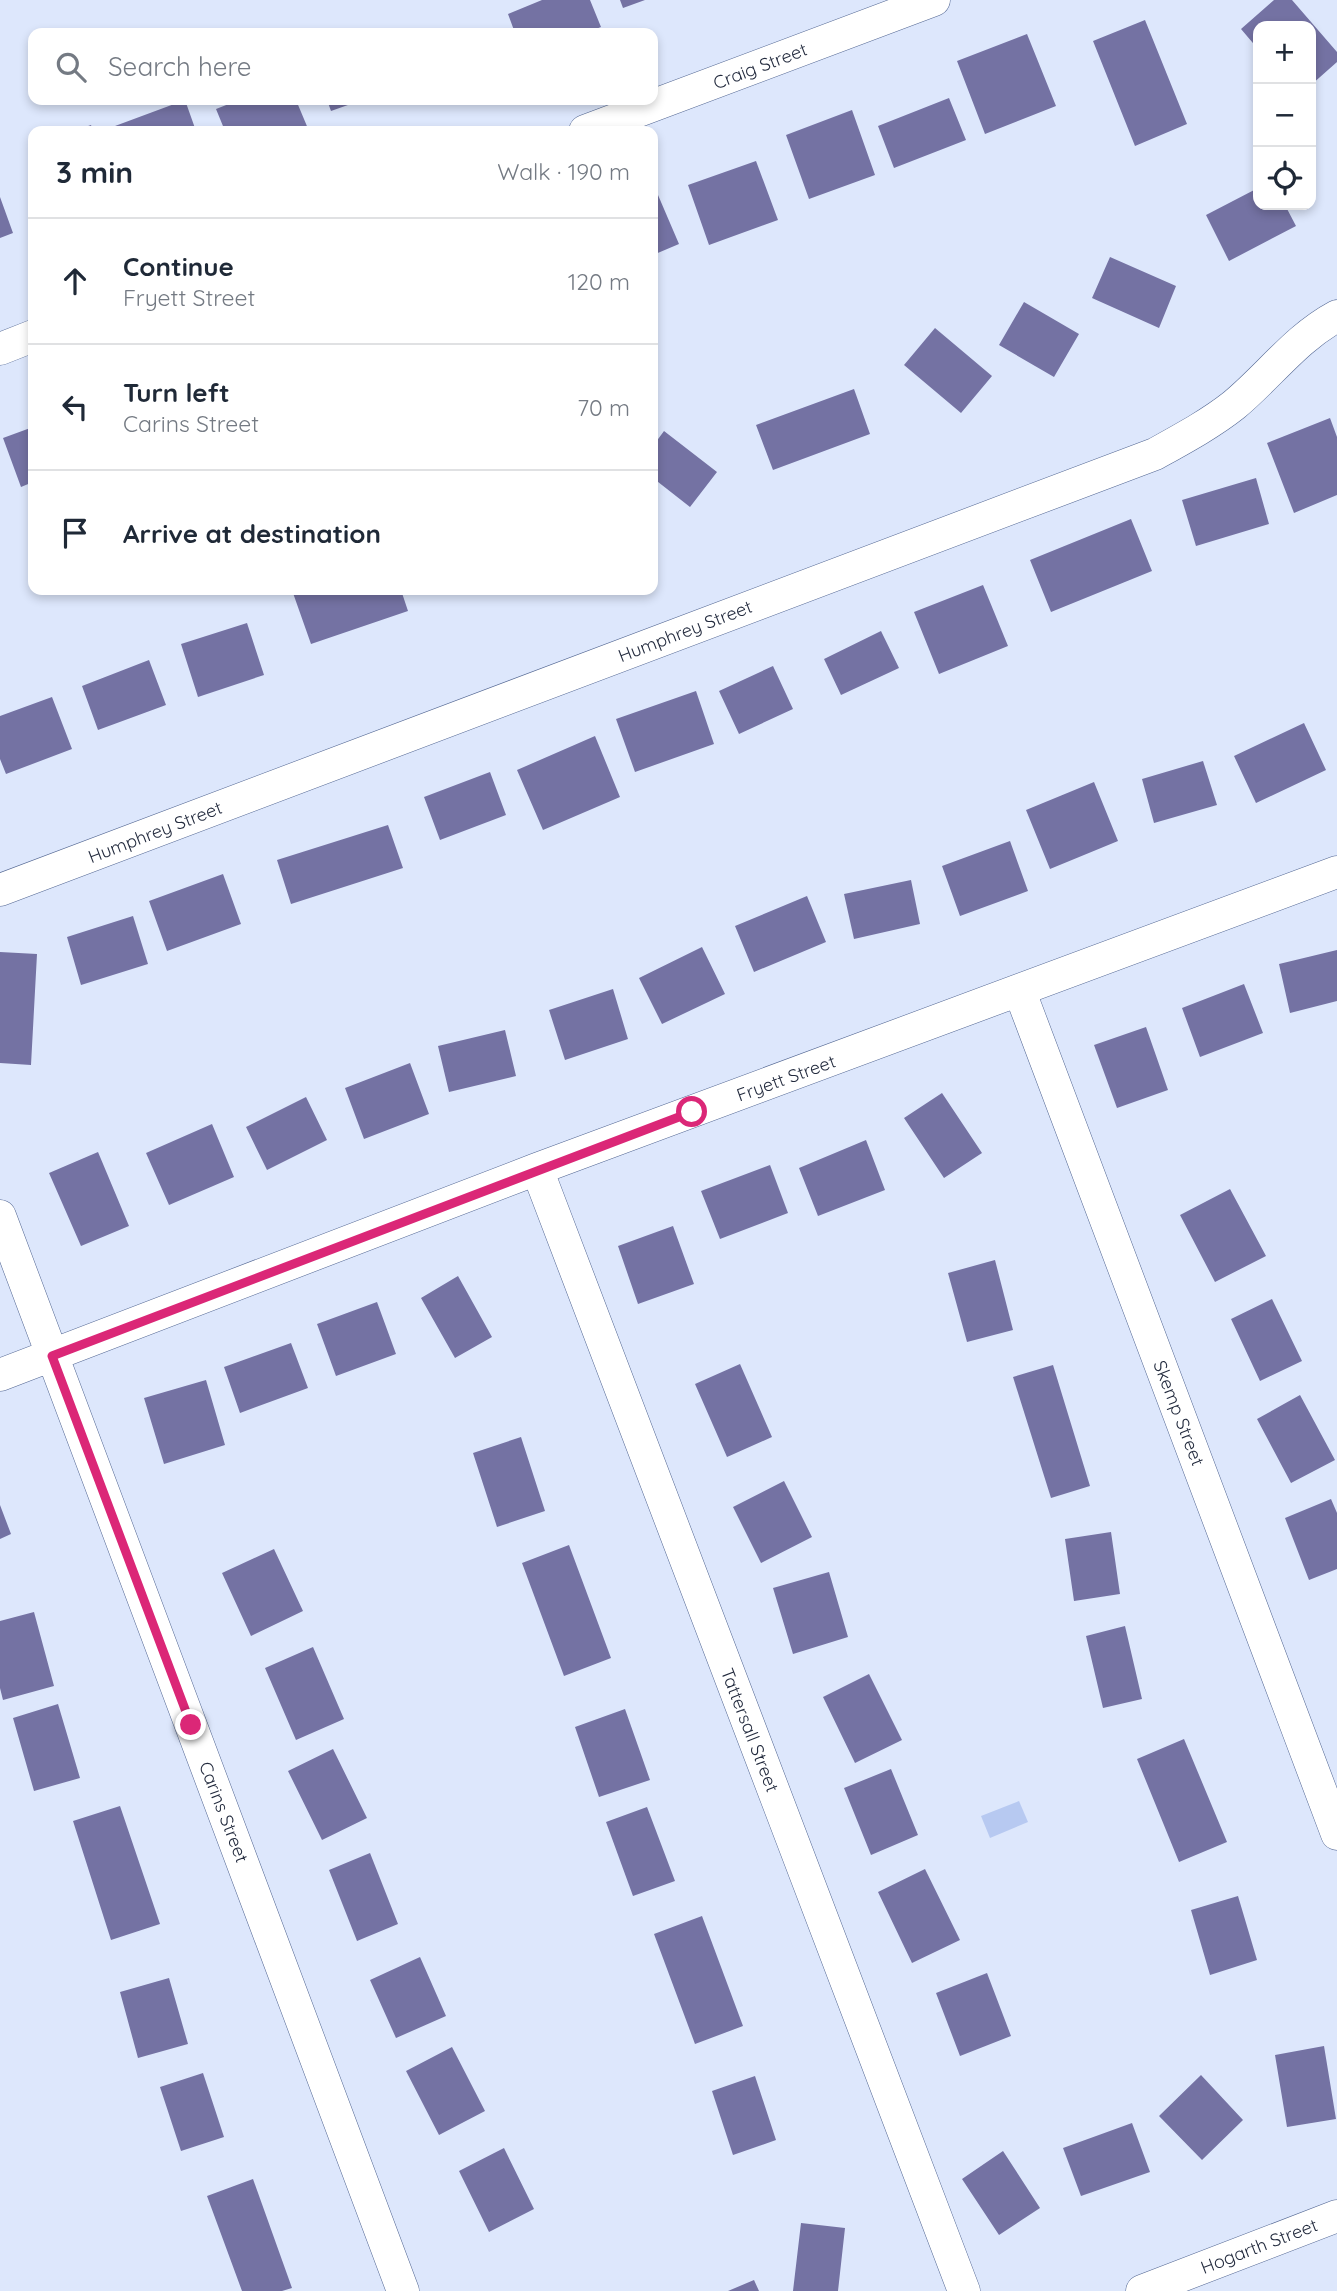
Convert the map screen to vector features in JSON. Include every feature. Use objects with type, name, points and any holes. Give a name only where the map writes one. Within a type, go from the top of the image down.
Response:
[{"type":"street","name":"Craig Street","points":[[658,104],[934,0]]},
{"type":"street","name":"Craig Street","points":[[598,126],[654,105]]},
{"type":"street","name":"Humphrey Street","points":[[0,890],[1155,454],[1203,427],[1234,404],[1293,347],[1337,316]]},
{"type":"street","points":[[0,349],[28,338]]},
{"type":"street","name":"Fryett Street","points":[[0,1375],[537,1169],[1020,992],[1337,872]]},
{"type":"street","name":"Skemp Street","points":[[1020,992],[1337,1834]]},
{"type":"street","name":"Tattersall Street","points":[[537,1169],[964,2291]]},
{"type":"street","name":"Carins Street","points":[[0,1216],[403,2291]]},
{"type":"street","name":"Hogarth Street","points":[[1142,2291],[1337,2216]]},
{"type":"water","points":[[1019,1801],[1028,1822],[990,1838],[981,1816]]},
{"type":"building","points":[[542,0],[590,0],[601,27],[513,28],[508,14]]},
{"type":"building","points":[[620,0],[645,0],[623,8]]},
{"type":"building","points":[[1274,0],[1292,0],[1310,21],[1253,21],[1253,43],[1241,29]]},
{"type":"building","points":[[1145,20],[1187,124],[1135,146],[1093,41]]},
{"type":"building","points":[[1316,28],[1337,52],[1337,62],[1316,81]]},
{"type":"building","points":[[1027,34],[1056,106],[985,134],[957,61]]},
{"type":"building","points":[[949,98],[966,140],[894,168],[878,126]]},
{"type":"building","points":[[172,105],[187,105],[194,126],[115,126]]},
{"type":"building","points":[[226,105],[298,105],[307,126],[223,126],[216,109]]},
{"type":"building","points":[[329,105],[348,105],[331,111]]},
{"type":"building","points":[[852,110],[875,175],[809,199],[786,135]]},
{"type":"building","points":[[756,161],[778,220],[709,245],[688,185]]},
{"type":"building","points":[[1253,191],[1253,210],[1288,210],[1296,226],[1229,261],[1206,215]]},
{"type":"building","points":[[658,195],[679,244],[658,253]]},
{"type":"building","points":[[0,197],[13,233],[0,238]]},
{"type":"building","points":[[1110,257],[1176,286],[1159,328],[1092,298]]},
{"type":"building","points":[[1024,302],[1079,334],[1054,377],[999,345]]},
{"type":"building","points":[[935,328],[992,376],[961,413],[904,365]]},
{"type":"building","points":[[854,389],[870,434],[773,470],[756,425]]},
{"type":"building","points":[[1330,418],[1337,437],[1337,495],[1294,513],[1267,443]]},
{"type":"building","points":[[28,429],[28,484],[21,487],[3,438]]},
{"type":"building","points":[[664,431],[717,472],[690,507],[658,482],[658,439]]},
{"type":"building","points":[[1256,478],[1269,524],[1196,546],[1182,500]]},
{"type":"building","points":[[1131,519],[1152,571],[1051,612],[1030,560]]},
{"type":"building","points":[[983,585],[1008,646],[939,674],[914,612]]},
{"type":"building","points":[[294,595],[403,595],[408,611],[311,644]]},
{"type":"building","points":[[247,623],[264,675],[198,697],[181,644]]},
{"type":"building","points":[[881,631],[899,668],[841,695],[824,659]]},
{"type":"building","points":[[149,660],[166,705],[98,730],[82,686]]},
{"type":"building","points":[[773,666],[793,709],[739,734],[719,691]]},
{"type":"building","points":[[696,691],[714,744],[635,772],[616,719]]},
{"type":"building","points":[[52,697],[72,749],[6,774],[0,759],[0,716]]},
{"type":"building","points":[[1304,723],[1326,770],[1256,803],[1234,756]]},
{"type":"building","points":[[595,736],[620,797],[543,830],[517,770]]},
{"type":"building","points":[[1203,761],[1217,805],[1154,823],[1142,779]]},
{"type":"building","points":[[490,772],[506,815],[440,840],[424,797]]},
{"type":"building","points":[[1094,782],[1118,841],[1050,869],[1026,810]]},
{"type":"building","points":[[388,825],[403,868],[291,904],[277,860]]},
{"type":"building","points":[[1010,841],[1028,891],[960,916],[942,866]]},
{"type":"building","points":[[223,874],[241,924],[167,951],[149,901]]},
{"type":"building","points":[[911,880],[920,924],[854,939],[844,894]]},
{"type":"building","points":[[807,896],[826,942],[754,972],[735,926]]},
{"type":"building","points":[[133,916],[148,964],[81,985],[67,937]]},
{"type":"building","points":[[702,947],[725,994],[662,1024],[639,978]]},
{"type":"building","points":[[1337,950],[1337,1001],[1290,1013],[1279,964]]},
{"type":"building","points":[[0,952],[37,954],[31,1065],[0,1063]]},
{"type":"building","points":[[1244,984],[1263,1033],[1200,1057],[1182,1008]]},
{"type":"building","points":[[613,989],[628,1039],[565,1060],[549,1010]]},
{"type":"building","points":[[1146,1027],[1168,1090],[1117,1108],[1094,1045]]},
{"type":"building","points":[[505,1030],[516,1076],[449,1092],[438,1046]]},
{"type":"building","points":[[410,1063],[429,1114],[364,1139],[345,1088]]},
{"type":"building","points":[[942,1093],[982,1153],[944,1178],[904,1118]]},
{"type":"building","points":[[306,1097],[327,1140],[267,1170],[246,1127]]},
{"type":"building","points":[[212,1124],[234,1177],[169,1205],[146,1153]]},
{"type":"building","points":[[866,1140],[885,1190],[818,1216],[799,1168]]},
{"type":"building","points":[[98,1152],[129,1226],[81,1246],[49,1173]]},
{"type":"building","points":[[770,1165],[788,1213],[720,1239],[701,1191]]},
{"type":"building","points":[[1230,1189],[1266,1256],[1215,1282],[1180,1215]]},
{"type":"building","points":[[673,1226],[694,1284],[638,1304],[618,1246]]},
{"type":"building","points":[[995,1260],[1013,1330],[967,1342],[948,1273]]},
{"type":"building","points":[[458,1276],[492,1337],[455,1358],[421,1298]]},
{"type":"building","points":[[1272,1299],[1302,1361],[1260,1381],[1231,1319]]},
{"type":"building","points":[[377,1302],[396,1354],[336,1376],[317,1324]]},
{"type":"building","points":[[291,1343],[308,1388],[240,1413],[224,1367]]},
{"type":"building","points":[[740,1364],[772,1437],[727,1457],[695,1384]]},
{"type":"building","points":[[1053,1365],[1090,1486],[1051,1498],[1013,1377]]},
{"type":"building","points":[[206,1380],[225,1445],[164,1464],[144,1398]]},
{"type":"building","points":[[1300,1395],[1335,1460],[1291,1483],[1257,1419]]},
{"type":"building","points":[[521,1437],[545,1511],[497,1527],[473,1453]]},
{"type":"building","points":[[784,1481],[812,1537],[761,1563],[733,1507]]},
{"type":"building","points":[[1331,1499],[1337,1513],[1337,1569],[1309,1580],[1285,1518]]},
{"type":"building","points":[[0,1505],[11,1534],[0,1539]]},
{"type":"building","points":[[1111,1532],[1120,1594],[1074,1601],[1065,1539]]},
{"type":"building","points":[[569,1545],[611,1658],[564,1676],[522,1563]]},
{"type":"building","points":[[274,1549],[303,1611],[251,1636],[222,1573]]},
{"type":"building","points":[[829,1572],[848,1637],[793,1654],[773,1588]]},
{"type":"building","points":[[34,1612],[54,1686],[3,1700],[0,1688],[0,1621]]},
{"type":"building","points":[[1125,1626],[1142,1699],[1103,1708],[1086,1636]]},
{"type":"building","points":[[313,1647],[344,1719],[296,1740],[265,1668]]},
{"type":"building","points":[[869,1674],[902,1740],[855,1763],[823,1697]]},
{"type":"building","points":[[58,1704],[80,1778],[34,1791],[13,1718]]},
{"type":"building","points":[[625,1709],[650,1780],[599,1797],[575,1727]]},
{"type":"building","points":[[1184,1739],[1227,1842],[1179,1862],[1137,1759]]},
{"type":"building","points":[[333,1749],[367,1818],[322,1840],[288,1771]]},
{"type":"building","points":[[891,1769],[918,1835],[871,1855],[844,1788]]},
{"type":"building","points":[[120,1806],[160,1924],[111,1940],[73,1821]]},
{"type":"building","points":[[647,1807],[675,1881],[633,1896],[606,1822]]},
{"type":"building","points":[[370,1853],[398,1924],[357,1941],[329,1870]]},
{"type":"building","points":[[925,1869],[960,1940],[912,1963],[878,1892]]},
{"type":"building","points":[[1238,1896],[1257,1960],[1210,1975],[1191,1910]]},
{"type":"building","points":[[702,1916],[743,2026],[695,2044],[654,1934]]},
{"type":"building","points":[[420,1957],[446,2016],[396,2038],[370,1980]]},
{"type":"building","points":[[987,1973],[1011,2036],[960,2056],[936,1993]]},
{"type":"building","points":[[169,1978],[188,2044],[138,2058],[120,1992]]},
{"type":"building","points":[[1324,2046],[1336,2119],[1287,2127],[1275,2055]]},
{"type":"building","points":[[452,2047],[485,2111],[439,2135],[406,2071]]},
{"type":"building","points":[[203,2073],[224,2137],[181,2151],[160,2087]]},
{"type":"building","points":[[1201,2075],[1243,2120],[1202,2160],[1159,2116]]},
{"type":"building","points":[[755,2076],[776,2140],[733,2155],[712,2091]]},
{"type":"building","points":[[1132,2123],[1150,2172],[1081,2196],[1063,2148]]},
{"type":"building","points":[[504,2148],[534,2209],[489,2232],[459,2171]]},
{"type":"building","points":[[1003,2151],[1040,2208],[999,2235],[962,2179]]},
{"type":"building","points":[[253,2179],[292,2288],[282,2291],[242,2291],[207,2196]]},
{"type":"building","points":[[801,2223],[845,2228],[838,2291],[793,2291]]},
{"type":"building","points":[[754,2280],[759,2291],[728,2291]]},
{"type":"route","points":[[191,1725],[52,1356],[692,1112]]}]
